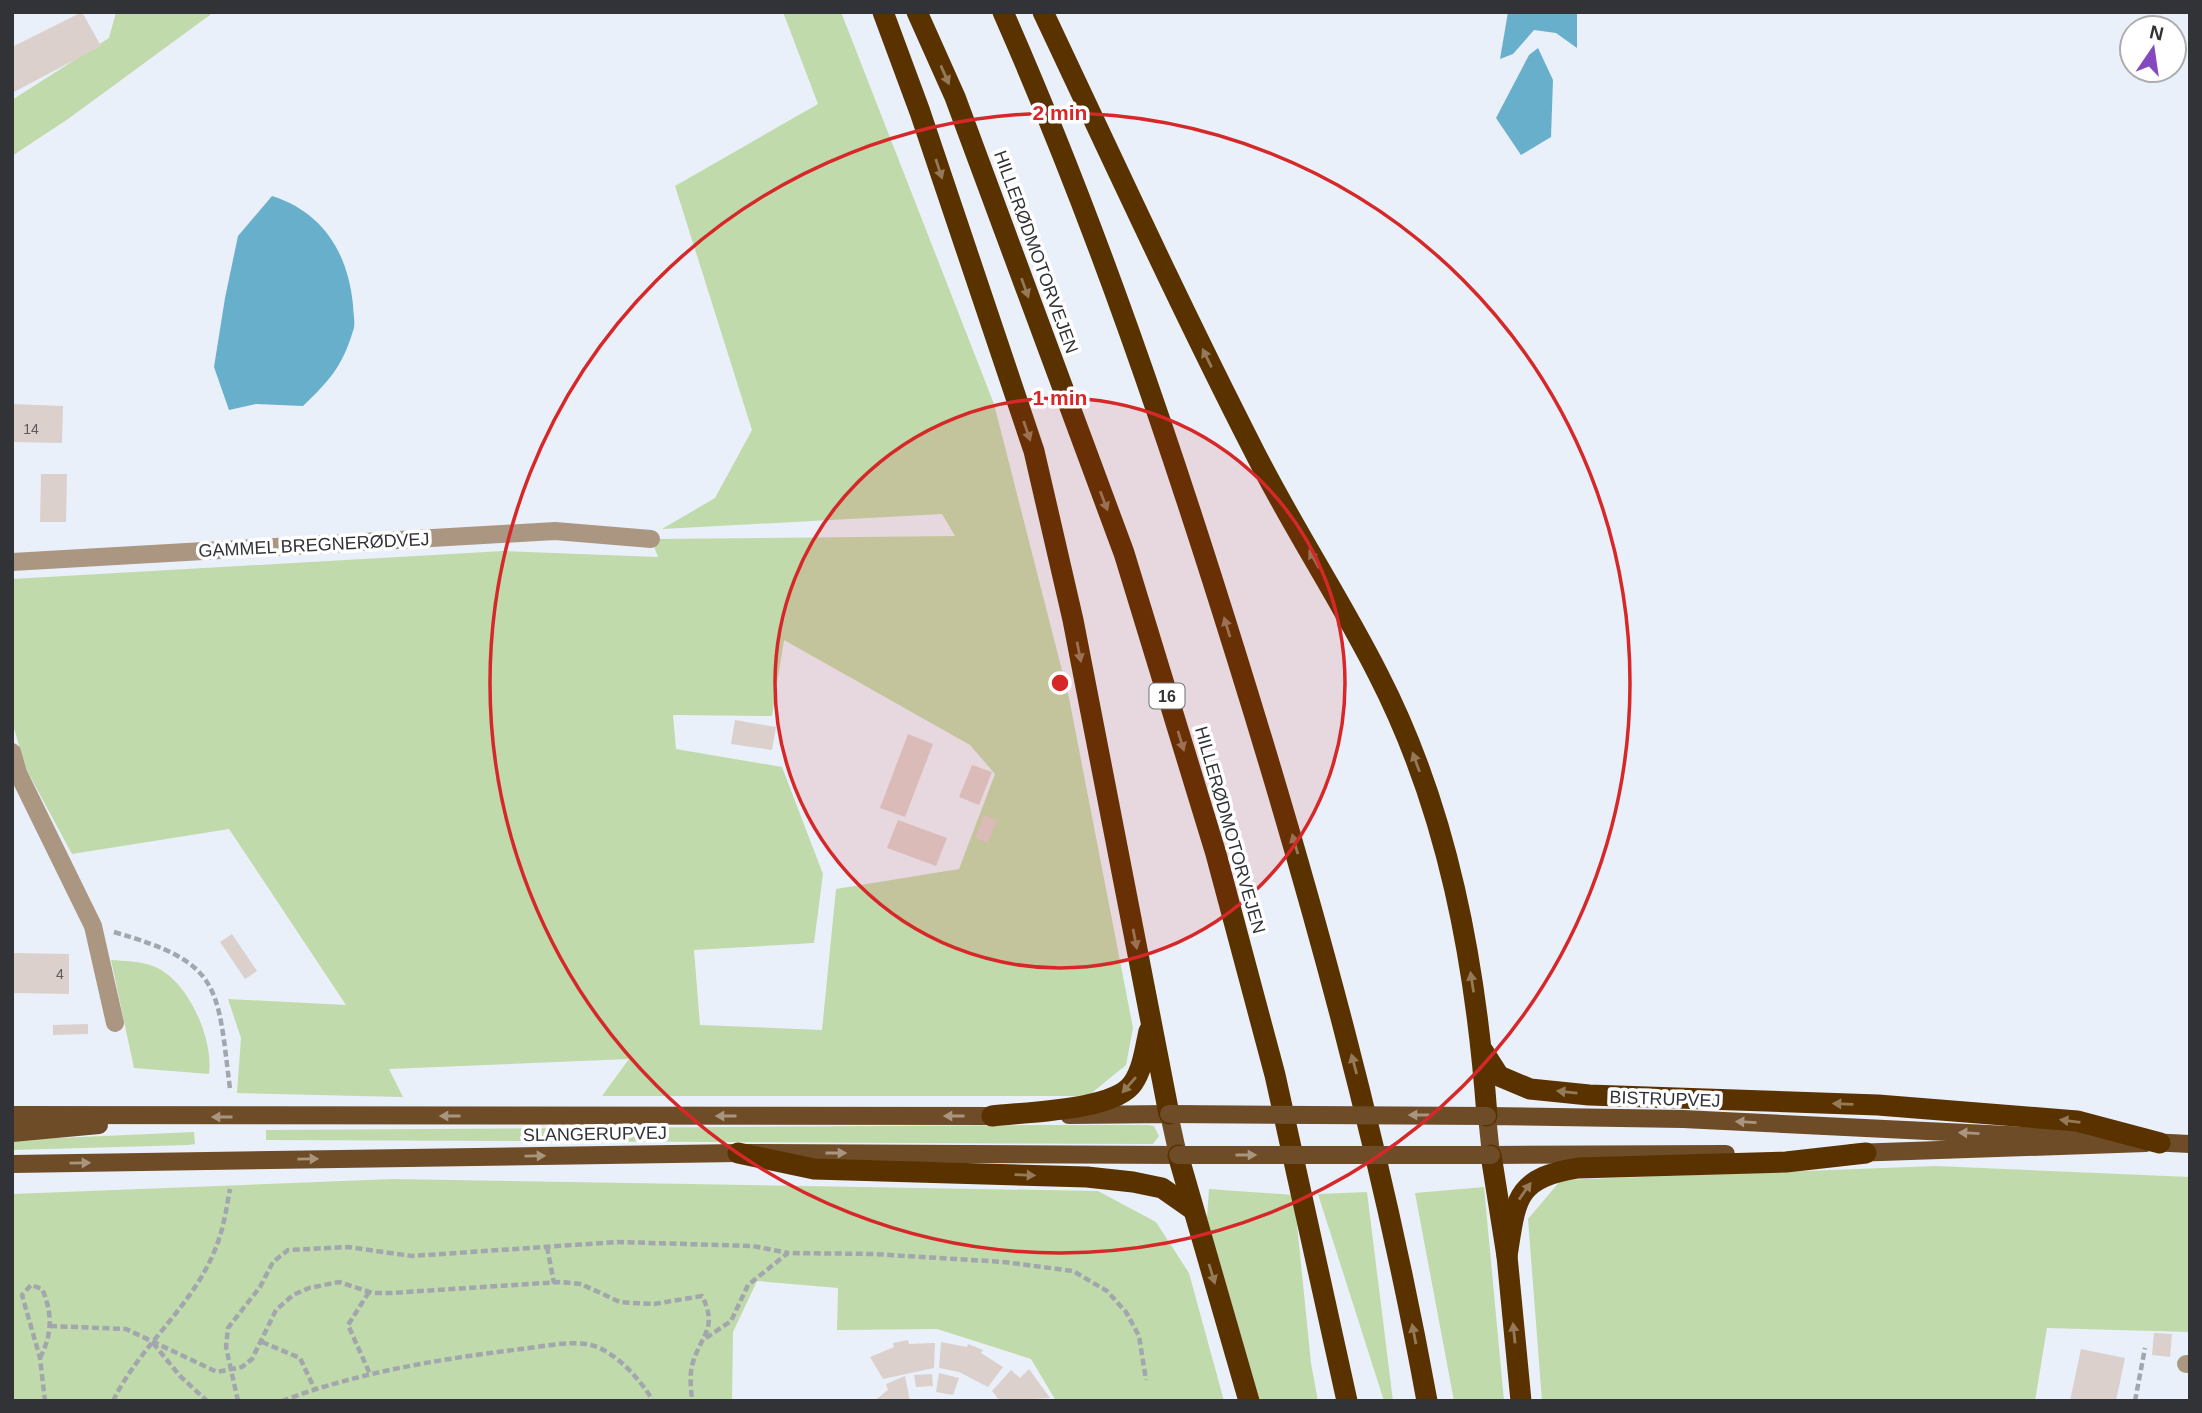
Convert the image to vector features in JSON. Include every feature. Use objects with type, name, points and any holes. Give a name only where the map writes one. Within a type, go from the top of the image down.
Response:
[{"type":"highway","points":[[883,12],[920,112],[1034,451],[1073,620],[1169,1114]]},
{"type":"highway","name":"HILLERØDMOTORVEJEN","points":[[918,12],[955,97],[1124,553],[1216,854],[1275,1075],[1347,1401]]},
{"type":"highway","points":[[1003,12],[1114,289],[1196,525],[1291,832],[1357,1075],[1427,1401]]},
{"type":"highway","points":[[1044,12],[1254,451],[1378,674],[1405,731],[1434,811],[1451,872],[1467,949],[1482,1049],[1487,1116]]},
{"type":"highway","points":[[992,1116],[1097,1103],[1119,1096],[1132,1086],[1141,1070],[1151,1022]]},
{"type":"highway","points":[[1482,1049],[1499,1076],[1530,1089],[1589,1095],[1878,1105],[2077,1121],[2160,1143]]},
{"type":"highway","points":[[738,1153],[814,1169],[1087,1177],[1133,1182],[1162,1188],[1192,1209]]},
{"type":"highway","points":[[1507,1256],[1518,1200],[1529,1183],[1550,1172],[1577,1168],[1786,1162],[1866,1153]]},
{"type":"highway","points":[[1178,1155],[1250,1401]]},
{"type":"highway","points":[[1491,1155],[1507,1256],[1521,1401]]},
{"type":"main road","name":"SLANGERUPVEJ","points":[[12,1115],[155,1117],[1169,1114]]},
{"type":"main road","name":"BISTRUPVEJ","points":[[1169,1114],[1682,1119],[2190,1144]]},
{"type":"main road","points":[[1169,1114],[1178,1155]]},
{"type":"main road","points":[[1487,1116],[1491,1155]]},
{"type":"main road","points":[[12,1133],[155,1117]]},
{"type":"main road","name":"BISTRUPVEJ","points":[[1178,1155],[1866,1153],[2160,1143]]},
{"type":"main road","name":"SLANGERUPVEJ","points":[[12,1164],[738,1153],[1178,1155]]},
{"type":"street","name":"GAMMEL BREGNERØDVEJ","points":[[12,562],[555,531],[651,539]]},
{"type":"street","points":[[12,752],[18,773],[93,926],[115,1023]]},
{"type":"path","points":[[93,926],[171,951],[202,972],[220,1010],[230,1089]]},
{"type":"path","points":[[113,1401],[125,1378],[198,1281],[213,1254],[225,1221],[230,1189]]},
{"type":"path","points":[[238,1401],[230,1370],[228,1328],[260,1287],[273,1262],[288,1250],[348,1247],[412,1256],[617,1242],[753,1247],[788,1253],[874,1254],[1073,1271],[1107,1291],[1126,1312],[1139,1336],[1146,1380]]},
{"type":"path","points":[[547,1247],[554,1283]]},
{"type":"path","points":[[705,1339],[731,1321],[748,1285],[788,1253]]},
{"type":"path","points":[[50,1326],[126,1329],[217,1372],[242,1367],[252,1359],[276,1310],[293,1295],[309,1287],[339,1282],[369,1292],[468,1290],[581,1283],[620,1302],[654,1304],[702,1296],[710,1313],[705,1339],[692,1364],[692,1401]]},
{"type":"path","points":[[40,1359],[47,1344],[50,1326],[42,1289],[31,1285],[23,1295],[40,1359],[45,1401]]},
{"type":"path","points":[[369,1292],[348,1325],[370,1374]]},
{"type":"path","points":[[153,1342],[180,1376],[207,1401]]},
{"type":"path","points":[[262,1342],[300,1358],[315,1390]]},
{"type":"path","points":[[282,1401],[370,1374],[465,1356],[553,1345],[591,1345],[619,1361],[653,1401]]},
{"type":"path","points":[[2135,1401],[2145,1348]]},
{"type":"green space","points":[[116,12],[214,12],[68,119],[12,156],[12,100],[109,38]]},
{"type":"green space","points":[[783,12],[841,12],[994,404],[1069,698],[1133,1028],[1126,1065],[1088,1096],[602,1096],[629,1059],[389,1069],[403,1097],[237,1093],[241,1038],[228,999],[346,1005],[229,829],[72,854],[25,767],[12,721],[12,579],[503,551],[658,557],[651,539],[955,536],[942,514],[662,529],[715,498],[752,430],[675,186],[818,104]],"holes":[[[784,640],[970,745],[995,774],[959,869],[836,889],[822,1030],[700,1025],[694,950],[814,943],[823,874],[782,767],[676,749],[673,715],[772,716]]]},
{"type":"green space","points":[[111,960],[150,965],[176,982],[195,1010],[202,1027],[207,1044],[209,1074],[134,1068]]},
{"type":"green space","points":[[1148,1125],[1154,1126],[1159,1136],[1153,1144],[266,1140],[266,1130]]},
{"type":"green space","points":[[194,1132],[195,1144],[188,1145],[12,1150],[12,1140]]},
{"type":"green space","points":[[1936,1166],[2190,1177],[2190,1332],[2047,1328],[2035,1401],[1542,1401],[1528,1219],[1561,1180]]},
{"type":"green space","points":[[393,1179],[1098,1191],[1156,1222],[1189,1273],[1224,1401],[1056,1401],[1031,1359],[937,1329],[837,1330],[838,1288],[757,1281],[733,1332],[732,1401],[12,1401],[12,1194]]},
{"type":"green space","points":[[1484,1187],[1504,1401],[1454,1401],[1415,1193]]},
{"type":"green space","points":[[1209,1189],[1294,1195],[1311,1363],[1318,1401],[1260,1401],[1207,1218]]},
{"type":"green space","points":[[1367,1192],[1393,1401],[1384,1401],[1318,1194]]},
{"type":"water","points":[[1508,12],[1577,12],[1577,48],[1556,33],[1534,30],[1513,54],[1500,59]]},
{"type":"water","points":[[1538,48],[1553,80],[1551,137],[1521,155],[1496,118],[1529,55]]},
{"type":"water","points":[[272,196],[305,212],[330,237],[339,252],[350,286],[354,328],[334,373],[303,406],[256,404],[229,410],[214,367],[225,298],[238,236]]},
{"type":"building","points":[[82,12],[101,46],[12,93],[12,47]]},
{"type":"building","points":[[12,404],[63,406],[62,443],[12,442]]},
{"type":"building","points":[[41,474],[67,474],[66,522],[40,522]]},
{"type":"building","points":[[735,720],[776,727],[772,750],[731,744]]},
{"type":"building","points":[[908,734],[933,744],[905,817],[880,808]]},
{"type":"building","points":[[972,765],[992,772],[979,805],[959,797]]},
{"type":"building","points":[[984,815],[997,820],[988,843],[975,838]]},
{"type":"building","points":[[898,820],[947,838],[936,866],[887,848]]},
{"type":"building","points":[[232,934],[257,971],[245,979],[220,942]]},
{"type":"building","points":[[12,953],[69,954],[69,994],[12,993]]},
{"type":"building","points":[[88,1024],[88,1034],[53,1035],[53,1025]]},
{"type":"building","points":[[2154,1333],[2172,1334],[2170,1357],[2152,1355]]},
{"type":"building","points":[[908,1340],[909,1344],[935,1343],[934,1368],[883,1379],[870,1357],[894,1347],[893,1343]]},
{"type":"building","points":[[941,1342],[967,1347],[968,1344],[983,1350],[981,1353],[1003,1367],[988,1387],[959,1372],[939,1368]]},
{"type":"building","points":[[2081,1349],[2125,1358],[2116,1401],[2070,1401]]},
{"type":"building","points":[[1029,1369],[1050,1398],[1000,1401],[992,1391],[1011,1370],[1020,1378]]},
{"type":"building","points":[[939,1373],[959,1378],[953,1395],[936,1392]]},
{"type":"building","points":[[932,1374],[933,1386],[916,1387],[914,1375]]},
{"type":"building","points":[[905,1376],[910,1401],[874,1401],[888,1390],[886,1384]]}]
